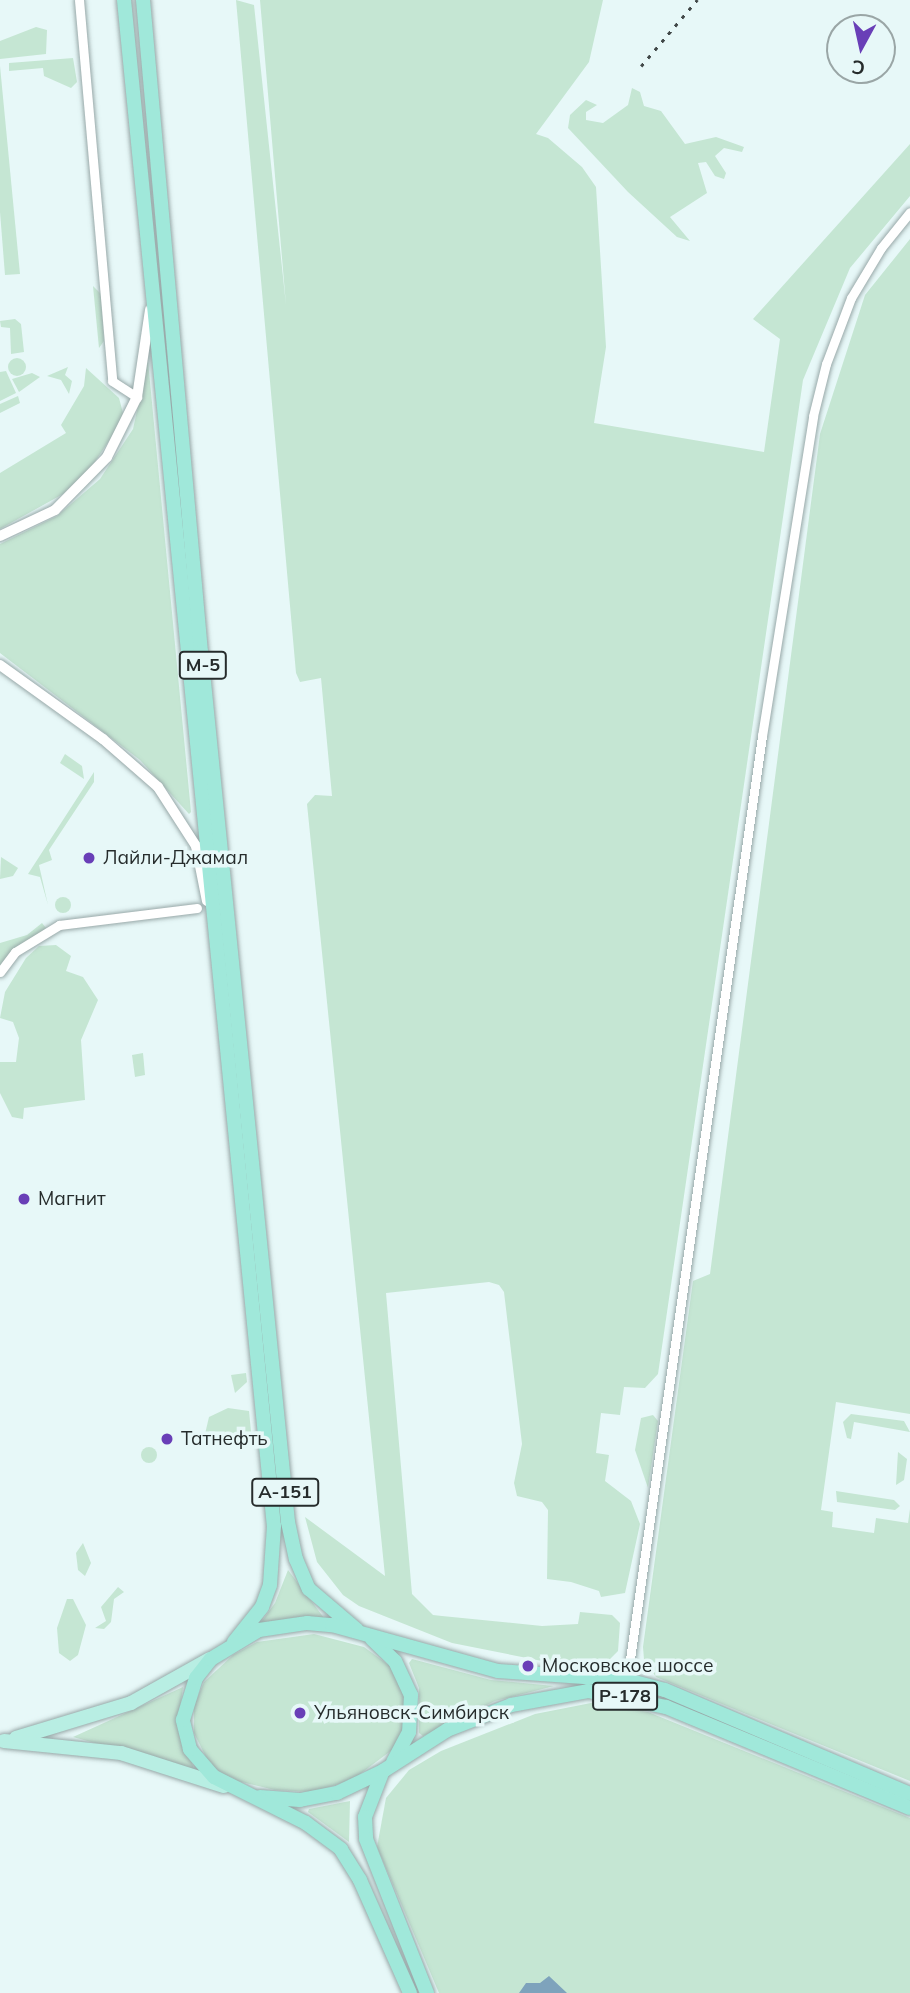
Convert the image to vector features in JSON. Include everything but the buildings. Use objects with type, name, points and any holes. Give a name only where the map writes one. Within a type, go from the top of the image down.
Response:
[{"type":"highway","name":"М-5","points":[[124,0],[222,980],[269,1329]]},
{"type":"highway","name":"М-5","points":[[143,0],[251,1211],[269,1460]]},
{"type":"highway","name":"А-151","points":[[269,1329],[296,1559],[317,1598],[395,1661],[411,1695],[409,1732],[368,1805],[366,1839],[427,1993]]},
{"type":"highway","name":"А-151","points":[[234,1642],[262,1607],[274,1565],[269,1460]]},
{"type":"highway","name":"Р-178","points":[[211,1659],[234,1642],[285,1624],[361,1632],[498,1671],[627,1680],[665,1690],[910,1794]]},
{"type":"highway","points":[[211,1659],[188,1693],[185,1733],[200,1764],[237,1791],[306,1823],[341,1849],[360,1880],[410,1993]]},
{"type":"highway","name":"Р-178","points":[[237,1791],[282,1800],[316,1798],[358,1786],[447,1730],[511,1705],[588,1691],[666,1707],[910,1808]]},
{"type":"main road","points":[[2,1741],[131,1703],[211,1659]]},
{"type":"main road","points":[[2,1741],[121,1753],[237,1791]]},
{"type":"street","points":[[79,0],[112,381],[136,397]]},
{"type":"street","points":[[627,1680],[758,763],[813,416],[826,364],[851,298],[881,248],[910,212]]},
{"type":"street","points":[[0,536],[55,510],[91,478],[121,435],[136,397],[152,293]]},
{"type":"street","points":[[0,665],[103,738],[172,804],[196,846],[222,980]]},
{"type":"street","points":[[0,972],[15,952],[59,925],[197,908]]},
{"type":"green space","points":[[236,0],[254,5],[286,305],[260,0],[603,0],[589,62],[536,134],[548,138],[582,167],[596,187],[606,347],[594,423],[764,452],[780,339],[753,319],[910,144],[910,196],[850,268],[803,380],[658,1374],[645,1388],[624,1387],[620,1415],[601,1413],[596,1453],[609,1455],[605,1481],[631,1501],[640,1524],[625,1593],[601,1597],[599,1591],[571,1582],[547,1579],[548,1510],[542,1502],[517,1496],[514,1483],[522,1444],[504,1292],[499,1285],[489,1282],[386,1293],[412,1594],[433,1615],[442,1616],[542,1626],[578,1624],[580,1612],[612,1615],[620,1623],[618,1651],[603,1666],[542,1661],[452,1643],[359,1606],[343,1595],[317,1562],[305,1517],[385,1576],[307,804],[315,795],[332,796],[321,678],[300,682],[296,673]]},
{"type":"green space","points":[[36,27],[47,30],[46,54],[0,59],[0,41]]},
{"type":"green space","points":[[73,58],[77,82],[71,88],[44,76],[43,68],[9,71],[9,63]]},
{"type":"green space","points":[[0,66],[20,274],[5,275],[0,212]]},
{"type":"green space","points":[[632,88],[640,92],[644,106],[661,111],[685,144],[716,137],[744,147],[742,152],[724,148],[715,156],[726,173],[724,179],[715,176],[706,162],[698,163],[707,193],[670,217],[690,241],[677,237],[628,192],[568,128],[570,115],[586,100],[597,105],[586,112],[586,120],[603,123],[628,105]]},
{"type":"green space","points":[[910,239],[910,1414],[836,1402],[821,1510],[833,1512],[832,1527],[874,1533],[876,1518],[908,1523],[910,1509],[910,1781],[656,1677],[644,1660],[643,1647],[693,1281],[710,1274],[820,434],[865,295]]},
{"type":"green space","points":[[93,286],[101,294],[104,341],[99,348]]},
{"type":"green space","points":[[15,319],[21,324],[24,352],[11,354],[10,328],[1,327],[0,321]]},
{"type":"green space","points":[[13,358],[21,358],[26,367],[24,374],[13,376],[8,371],[8,363]]},
{"type":"green space","points":[[148,361],[191,812],[189,814],[140,760],[0,653],[0,544],[57,516],[100,479],[133,429]]},
{"type":"green space","points":[[68,367],[65,375],[72,381],[69,394],[61,380],[47,376]]},
{"type":"green space","points":[[86,368],[119,398],[123,413],[117,429],[92,466],[63,494],[0,529],[0,473],[66,433],[61,425],[84,386]]},
{"type":"green space","points":[[6,371],[16,393],[0,401],[0,372]]},
{"type":"green space","points":[[32,373],[40,377],[19,392],[12,379]]},
{"type":"green space","points":[[18,396],[20,403],[0,413],[0,404]]},
{"type":"green space","points":[[65,754],[82,766],[84,779],[60,763]]},
{"type":"green space","points":[[94,772],[94,782],[49,850],[52,860],[39,865],[48,905],[40,877],[28,874]]},
{"type":"green space","points":[[1,857],[18,868],[13,876],[0,879]]},
{"type":"green space","points":[[63,897],[69,899],[69,911],[63,913],[57,911],[55,905],[57,899]]},
{"type":"green space","points":[[42,923],[46,928],[0,966],[0,943],[27,935]]},
{"type":"green space","points":[[56,945],[71,956],[66,971],[83,977],[98,1000],[81,1040],[85,1100],[24,1108],[23,1119],[12,1117],[0,1093],[0,1062],[16,1062],[19,1038],[13,1022],[0,1018],[5,992],[26,958],[39,946]]},
{"type":"green space","points":[[143,1053],[145,1075],[135,1077],[132,1055]]},
{"type":"green space","points":[[246,1373],[247,1382],[235,1393],[231,1375]]},
{"type":"green space","points":[[228,1408],[249,1411],[252,1442],[205,1434],[209,1417]]},
{"type":"green space","points":[[851,1414],[904,1421],[910,1432],[854,1422],[851,1439],[847,1438],[843,1422]]},
{"type":"green space","points":[[653,1415],[658,1421],[648,1488],[635,1450],[641,1418]]},
{"type":"green space","points":[[146,1447],[152,1447],[157,1455],[155,1461],[146,1463],[141,1458],[141,1452]]},
{"type":"green space","points":[[898,1452],[907,1459],[904,1480],[896,1485]]},
{"type":"green space","points":[[836,1491],[894,1500],[900,1506],[895,1510],[837,1502]]},
{"type":"green space","points":[[83,1543],[91,1563],[85,1576],[78,1570],[76,1553]]},
{"type":"green space","points":[[288,1570],[324,1618],[259,1625],[275,1603]]},
{"type":"green space","points":[[118,1587],[124,1592],[114,1599],[111,1622],[104,1629],[95,1628],[106,1621],[101,1607]]},
{"type":"green space","points":[[67,1599],[73,1599],[86,1625],[78,1655],[70,1661],[59,1653],[57,1628]]},
{"type":"green space","points":[[314,1634],[364,1647],[390,1666],[406,1700],[403,1730],[392,1750],[352,1780],[313,1792],[275,1790],[229,1779],[209,1763],[194,1733],[194,1706],[204,1682],[233,1655],[257,1642]]},
{"type":"green space","points":[[412,1659],[491,1680],[554,1686],[495,1701],[423,1736],[419,1733],[419,1688],[409,1663]]},
{"type":"green space","points":[[183,1687],[179,1717],[194,1770],[73,1737]]},
{"type":"green space","points":[[596,1702],[648,1712],[910,1818],[910,1993],[439,1993],[377,1847],[386,1798],[409,1770],[441,1751],[535,1714]]},
{"type":"green space","points":[[350,1801],[349,1842],[308,1812],[309,1809]]},
{"type":"water","points":[[549,1976],[567,1993],[519,1993],[526,1983],[540,1983]]},
{"type":"railway","points":[[641,66],[697,0]]},
{"type":"place","name":"Лайли-Джамал","points":[[89,858]]},
{"type":"place","name":"Магнит","points":[[24,1199]]},
{"type":"place","name":"Татнефть","points":[[167,1439]]},
{"type":"place","name":"Московское шоссе","points":[[528,1666]]},
{"type":"place","name":"Ульяновск-Симбирск","points":[[300,1713]]}]
